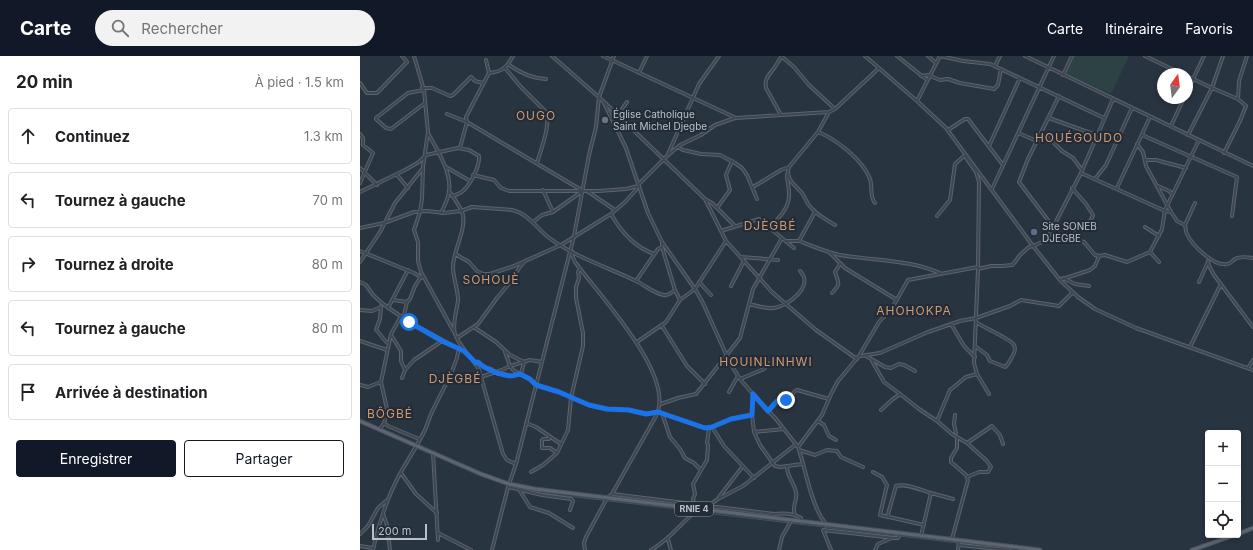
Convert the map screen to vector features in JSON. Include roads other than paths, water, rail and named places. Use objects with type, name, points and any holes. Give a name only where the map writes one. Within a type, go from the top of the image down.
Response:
[{"type":"main road","name":"RNIE 4","points":[[360,421],[509,485],[542,493],[608,498],[791,522],[900,533],[1040,550]]},
{"type":"main road","points":[[1241,532],[1253,528]]},
{"type":"main road","points":[[1192,550],[1226,538]]},
{"type":"street","points":[[360,83],[367,93],[376,94],[406,62],[402,56]]},
{"type":"street","points":[[414,56],[421,78],[428,132],[426,155],[423,167],[423,192],[420,212],[414,230],[418,242],[418,260],[422,277],[464,351],[476,363],[503,454],[507,460],[516,464]]},
{"type":"street","points":[[489,73],[505,68],[513,56]]},
{"type":"street","points":[[552,56],[603,100],[735,226]]},
{"type":"street","points":[[603,56],[735,118]]},
{"type":"street","points":[[492,550],[572,252],[582,191],[596,127],[599,97],[614,56]]},
{"type":"street","points":[[639,73],[647,56]]},
{"type":"street","points":[[455,254],[469,262],[477,271],[483,274],[490,274],[561,245],[611,214],[665,159],[702,78],[719,56]]},
{"type":"street","points":[[780,115],[766,88],[765,83],[768,75],[782,56],[794,67],[809,85],[835,109]]},
{"type":"street","points":[[865,56],[948,130],[976,172],[979,182],[975,368],[989,394]]},
{"type":"street","points":[[897,56],[928,80]]},
{"type":"street","points":[[928,56],[936,63]]},
{"type":"street","points":[[917,101],[940,56],[994,66],[1104,118]]},
{"type":"street","points":[[994,66],[1000,56]]},
{"type":"street","points":[[1025,56],[1253,166]]},
{"type":"street","points":[[992,189],[1054,56]]},
{"type":"street","points":[[1063,75],[1072,56]]},
{"type":"street","points":[[1145,56],[1170,68]]},
{"type":"street","points":[[1204,56],[1193,79],[1238,99],[1245,104],[1246,107],[1224,153]]},
{"type":"street","points":[[1188,135],[1212,88],[1223,56]]},
{"type":"street","points":[[1238,99],[1239,81],[1247,56]]},
{"type":"street","points":[[460,148],[467,122],[466,117],[489,73],[486,60]]},
{"type":"street","points":[[508,65],[521,73],[532,77],[546,78]]},
{"type":"street","points":[[505,68],[521,87],[546,112],[547,125],[537,163]]},
{"type":"street","points":[[667,156],[678,147],[701,135],[715,125],[735,118],[829,112],[835,109],[879,68]]},
{"type":"street","points":[[921,76],[930,75],[940,80],[948,79],[960,83],[994,89],[998,85],[1001,69]]},
{"type":"street","points":[[425,103],[391,129],[386,128],[376,119],[387,108],[408,93],[432,88],[450,96],[453,95],[471,77],[475,81],[483,83]]},
{"type":"street","points":[[989,146],[1020,78]]},
{"type":"street","points":[[1059,96],[1020,177],[1019,184],[1060,237]]},
{"type":"street","points":[[1046,240],[1081,171],[1113,99]]},
{"type":"street","points":[[603,100],[626,148],[648,213],[662,242],[695,289],[713,324],[726,356],[740,379],[784,429],[798,448],[815,456],[827,450],[837,451],[841,457],[863,467]]},
{"type":"street","points":[[618,115],[627,102]]},
{"type":"street","points":[[1171,126],[1181,104]]},
{"type":"street","points":[[1095,179],[1106,165],[1132,108]]},
{"type":"street","points":[[770,228],[786,209],[788,204],[790,193],[789,167],[818,132],[829,112]]},
{"type":"street","points":[[447,114],[467,122],[582,191]]},
{"type":"street","points":[[1117,188],[1150,117]]},
{"type":"street","points":[[1049,118],[1096,136]]},
{"type":"street","points":[[948,130],[967,119],[970,120],[1003,165]]},
{"type":"street","points":[[428,132],[439,152],[448,176],[449,191],[441,213]]},
{"type":"street","points":[[818,132],[832,139],[855,157],[862,165],[870,180],[872,199],[875,203]]},
{"type":"street","points":[[1018,132],[1037,141]]},
{"type":"street","points":[[360,134],[363,138],[363,145],[373,153],[360,183]]},
{"type":"street","points":[[1142,135],[1237,177],[1232,216]]},
{"type":"street","points":[[1037,141],[1044,137],[1050,138],[1062,151],[1073,158],[1081,171],[1095,179],[1165,211],[1171,212]]},
{"type":"street","points":[[798,448],[824,412],[838,381],[857,359],[879,322],[888,314],[908,280],[991,266],[1012,264],[1029,247],[1054,237],[1084,242],[1093,254],[1099,256],[1105,255],[1128,262],[1150,252],[1162,229],[1165,211],[1172,194],[1192,157],[1199,140]]},
{"type":"street","points":[[1137,144],[1143,152],[1146,166],[1167,207],[1177,221],[1185,225]]},
{"type":"street","points":[[678,147],[682,150],[701,154],[720,155],[732,161],[745,171],[757,199]]},
{"type":"street","points":[[360,192],[398,174],[419,162],[426,155],[460,148],[476,153],[479,156],[478,162],[470,181],[462,192],[452,196]]},
{"type":"street","points":[[966,156],[1033,246],[1072,293],[1090,306],[1112,318],[1253,370]]},
{"type":"street","points":[[937,216],[950,200],[954,164],[966,156]]},
{"type":"street","points":[[1145,160],[1156,160],[1186,168]]},
{"type":"street","points":[[717,208],[730,190],[726,175],[732,161]]},
{"type":"street","points":[[360,262],[395,203],[423,167]]},
{"type":"street","points":[[445,167],[470,181]]},
{"type":"street","points":[[753,188],[781,170],[789,167]]},
{"type":"street","points":[[360,168],[378,184]]},
{"type":"street","points":[[788,172],[792,184],[802,193],[808,204],[815,212],[835,225]]},
{"type":"street","points":[[398,174],[408,188]]},
{"type":"street","points":[[473,175],[494,180],[501,188],[506,190],[587,191],[626,189],[638,185]]},
{"type":"street","points":[[979,182],[984,179]]},
{"type":"street","points":[[1157,185],[1172,194]]},
{"type":"street","points":[[1070,239],[1080,228],[1091,220],[1093,215],[1086,204],[1072,188]]},
{"type":"street","points":[[543,190],[553,212]]},
{"type":"street","points":[[449,191],[463,215],[453,266],[453,275],[458,299],[454,324],[455,335]]},
{"type":"street","points":[[532,222],[542,215],[553,212],[582,191]]},
{"type":"street","points":[[587,191],[615,210]]},
{"type":"street","points":[[705,199],[726,241],[740,257],[784,303],[821,334],[857,359]]},
{"type":"street","points":[[1195,203],[1185,225],[1187,234],[1208,260],[1210,268],[1253,327]]},
{"type":"street","points":[[360,228],[384,223],[406,214],[420,212],[430,211],[441,213],[461,211],[472,207],[512,210],[517,211],[532,222],[548,238],[572,252],[664,295],[675,290]]},
{"type":"street","points":[[799,240],[815,212]]},
{"type":"street","points":[[611,214],[620,228],[632,240],[644,250],[654,254]]},
{"type":"street","points":[[721,231],[759,218],[794,248]]},
{"type":"street","points":[[1145,227],[1158,236]]},
{"type":"street","points":[[661,404],[696,394],[740,338],[751,294],[782,238]]},
{"type":"street","points":[[785,241],[799,240],[839,255],[915,264],[941,274]]},
{"type":"street","points":[[637,342],[666,322],[680,300],[695,289],[726,241]]},
{"type":"street","points":[[662,242],[662,247],[675,290],[680,300]]},
{"type":"street","points":[[636,281],[654,254],[662,247]]},
{"type":"street","points":[[828,251],[845,268],[897,300]]},
{"type":"street","points":[[360,252],[408,270],[422,277]]},
{"type":"street","points":[[572,252],[573,257],[580,269],[637,342],[655,375],[661,404],[660,412],[586,537],[584,541],[585,550]]},
{"type":"street","points":[[1150,252],[1159,262]]},
{"type":"street","points":[[1060,280],[1090,270],[1095,266],[1099,256]]},
{"type":"street","points":[[740,257],[778,260]]},
{"type":"street","points":[[1208,260],[1224,265],[1230,264],[1236,258],[1253,258]]},
{"type":"street","points":[[1199,282],[1208,260]]},
{"type":"street","points":[[457,338],[475,328],[525,261]]},
{"type":"street","points":[[731,286],[744,261]]},
{"type":"street","points":[[832,293],[839,283],[835,272],[840,264]]},
{"type":"street","points":[[531,472],[543,466],[557,453],[569,426],[571,398],[583,346],[583,333],[576,298],[576,287],[579,278],[578,272],[580,269]]},
{"type":"street","points":[[388,308],[408,270]]},
{"type":"street","points":[[749,304],[775,308],[794,299],[803,287],[804,278],[800,271]]},
{"type":"street","points":[[380,429],[384,423],[387,409],[381,382],[388,343],[391,334],[401,317],[405,314],[407,302],[410,299],[415,286],[422,277]]},
{"type":"street","points":[[1063,278],[1075,284],[1089,286]]},
{"type":"street","points":[[360,282],[366,285],[382,305],[442,341],[464,351]]},
{"type":"street","points":[[699,282],[711,295]]},
{"type":"street","points":[[1190,347],[1221,284]]},
{"type":"street","points":[[859,356],[880,353],[928,332],[976,318],[1023,300],[1059,306],[1072,293]]},
{"type":"street","points":[[393,300],[407,302]]},
{"type":"street","points":[[360,310],[372,311],[382,305]]},
{"type":"street","points":[[382,305],[380,319],[376,330],[379,332],[383,340],[388,343]]},
{"type":"street","points":[[975,346],[987,355],[990,362],[1005,367],[1008,366],[1015,350],[1015,347],[1010,341],[984,328],[976,322]]},
{"type":"street","points":[[952,324],[964,346],[975,358]]},
{"type":"street","points":[[662,326],[683,361],[704,384]]},
{"type":"street","points":[[475,328],[496,342],[505,352],[524,362]]},
{"type":"street","points":[[391,334],[401,351],[401,361],[405,370]]},
{"type":"street","points":[[360,341],[387,350]]},
{"type":"street","points":[[402,378],[405,370],[414,360],[442,341]]},
{"type":"street","points":[[360,546],[373,549],[388,500],[400,473],[427,426],[433,408],[440,398],[443,387],[454,368],[459,350]]},
{"type":"street","points":[[505,352],[513,370],[530,379],[536,385],[559,392],[589,405],[607,409],[629,410],[646,414],[660,412],[701,427],[711,428],[731,419],[752,415]]},
{"type":"street","points":[[865,356],[888,368],[899,364],[915,371]]},
{"type":"street","points":[[481,377],[524,362],[533,360],[542,362]]},
{"type":"street","points":[[871,360],[884,382],[967,443],[987,461],[991,467],[988,472],[979,472],[967,477]]},
{"type":"street","points":[[1248,368],[1253,360]]},
{"type":"street","points":[[476,363],[478,362],[483,367],[491,369],[498,374],[512,376],[520,374]]},
{"type":"street","points":[[520,374],[524,362]]},
{"type":"street","points":[[740,379],[764,369],[768,363]]},
{"type":"street","points":[[502,370],[504,374]]},
{"type":"street","points":[[937,421],[950,390],[966,377],[977,374]]},
{"type":"street","points":[[729,392],[738,376]]},
{"type":"street","points":[[360,385],[368,387],[381,382]]},
{"type":"street","points":[[768,411],[777,401],[788,399],[797,390],[829,399]]},
{"type":"street","points":[[753,394],[752,415],[754,432],[760,445],[776,466],[787,467],[802,464]]},
{"type":"street","points":[[881,410],[892,399],[900,394]]},
{"type":"street","points":[[660,412],[670,436],[680,448],[685,458],[694,463],[701,470]]},
{"type":"street","points":[[956,415],[956,432]]},
{"type":"street","points":[[818,421],[824,425],[829,436],[836,440]]},
{"type":"street","points":[[384,423],[407,435],[420,439]]},
{"type":"street","points":[[526,423],[536,427],[561,444]]},
{"type":"street","points":[[949,431],[955,425]]},
{"type":"street","points":[[967,443],[992,426],[1000,435],[1003,444]]},
{"type":"street","points":[[711,428],[722,443],[754,478]]},
{"type":"street","points":[[694,504],[693,484],[707,460],[708,444],[706,443],[711,428]]},
{"type":"street","points":[[754,432],[784,429]]},
{"type":"street","points":[[549,436],[549,438],[542,440],[542,448],[550,448],[557,453]]},
{"type":"street","points":[[952,539],[968,480],[967,477],[950,462],[957,448],[957,437]]},
{"type":"street","points":[[703,510],[718,499],[743,486],[762,473],[773,462],[795,445]]},
{"type":"street","points":[[798,448],[817,509],[826,525]]},
{"type":"street","points":[[433,453],[438,540]]},
{"type":"street","points":[[718,499],[743,466]]},
{"type":"street","points":[[787,467],[788,475],[797,493],[794,510],[795,515]]},
{"type":"street","points":[[874,472],[882,477],[887,485],[880,515],[924,525]]},
{"type":"street","points":[[400,473],[416,494],[437,513]]},
{"type":"street","points":[[509,485],[520,490],[572,499],[573,502],[570,510]]},
{"type":"street","points":[[889,517],[888,514],[896,486],[899,485],[953,499]]},
{"type":"street","points":[[520,490],[530,507],[549,513],[573,528]]},
{"type":"street","points":[[921,536],[931,493]]},
{"type":"street","points":[[612,494],[774,514],[783,513],[795,515],[801,518],[801,522]]},
{"type":"street","points":[[360,534],[370,523],[378,508],[388,500]]},
{"type":"street","points":[[651,550],[668,539],[699,509]]},
{"type":"street","points":[[383,513],[390,550]]},
{"type":"street","points":[[779,550],[782,537],[791,522]]},
{"type":"street","points":[[830,550],[823,530],[894,538]]},
{"type":"street","points":[[438,533],[471,550]]},
{"type":"street","points":[[875,550],[878,544],[898,538],[900,533]]},
{"type":"street","points":[[668,539],[671,550]]},
{"type":"street","points":[[958,550],[959,540]]},
{"type":"street","points":[[959,545],[1009,550]]},
{"type":"waterway","points":[[514,487],[541,493],[694,511]]},
{"type":"waterway","points":[[697,512],[992,547]]},
{"type":"waterway","points":[[1009,549],[1014,550]]},
{"type":"place","name":"Église Catholique Saint Michel Djegbe","points":[[605,120]]},
{"type":"place","name":"Site SONEB DJEGBE","points":[[1034,232]]},
{"type":"district","name":"OUGO","points":[[536,116]]},
{"type":"district","name":"HOUÉGOUDO","points":[[1079,138]]},
{"type":"district","name":"DJÈGBÉ","points":[[770,226]]},
{"type":"district","name":"SOHOUÈ","points":[[491,280]]},
{"type":"district","name":"AHOHOKPA","points":[[914,311]]},
{"type":"district","name":"HOUINLINHWI","points":[[766,362]]},
{"type":"district","name":"DJÈGBÉ","points":[[455,379]]},
{"type":"district","name":"BÔGBÉ","points":[[390,414]]}]
